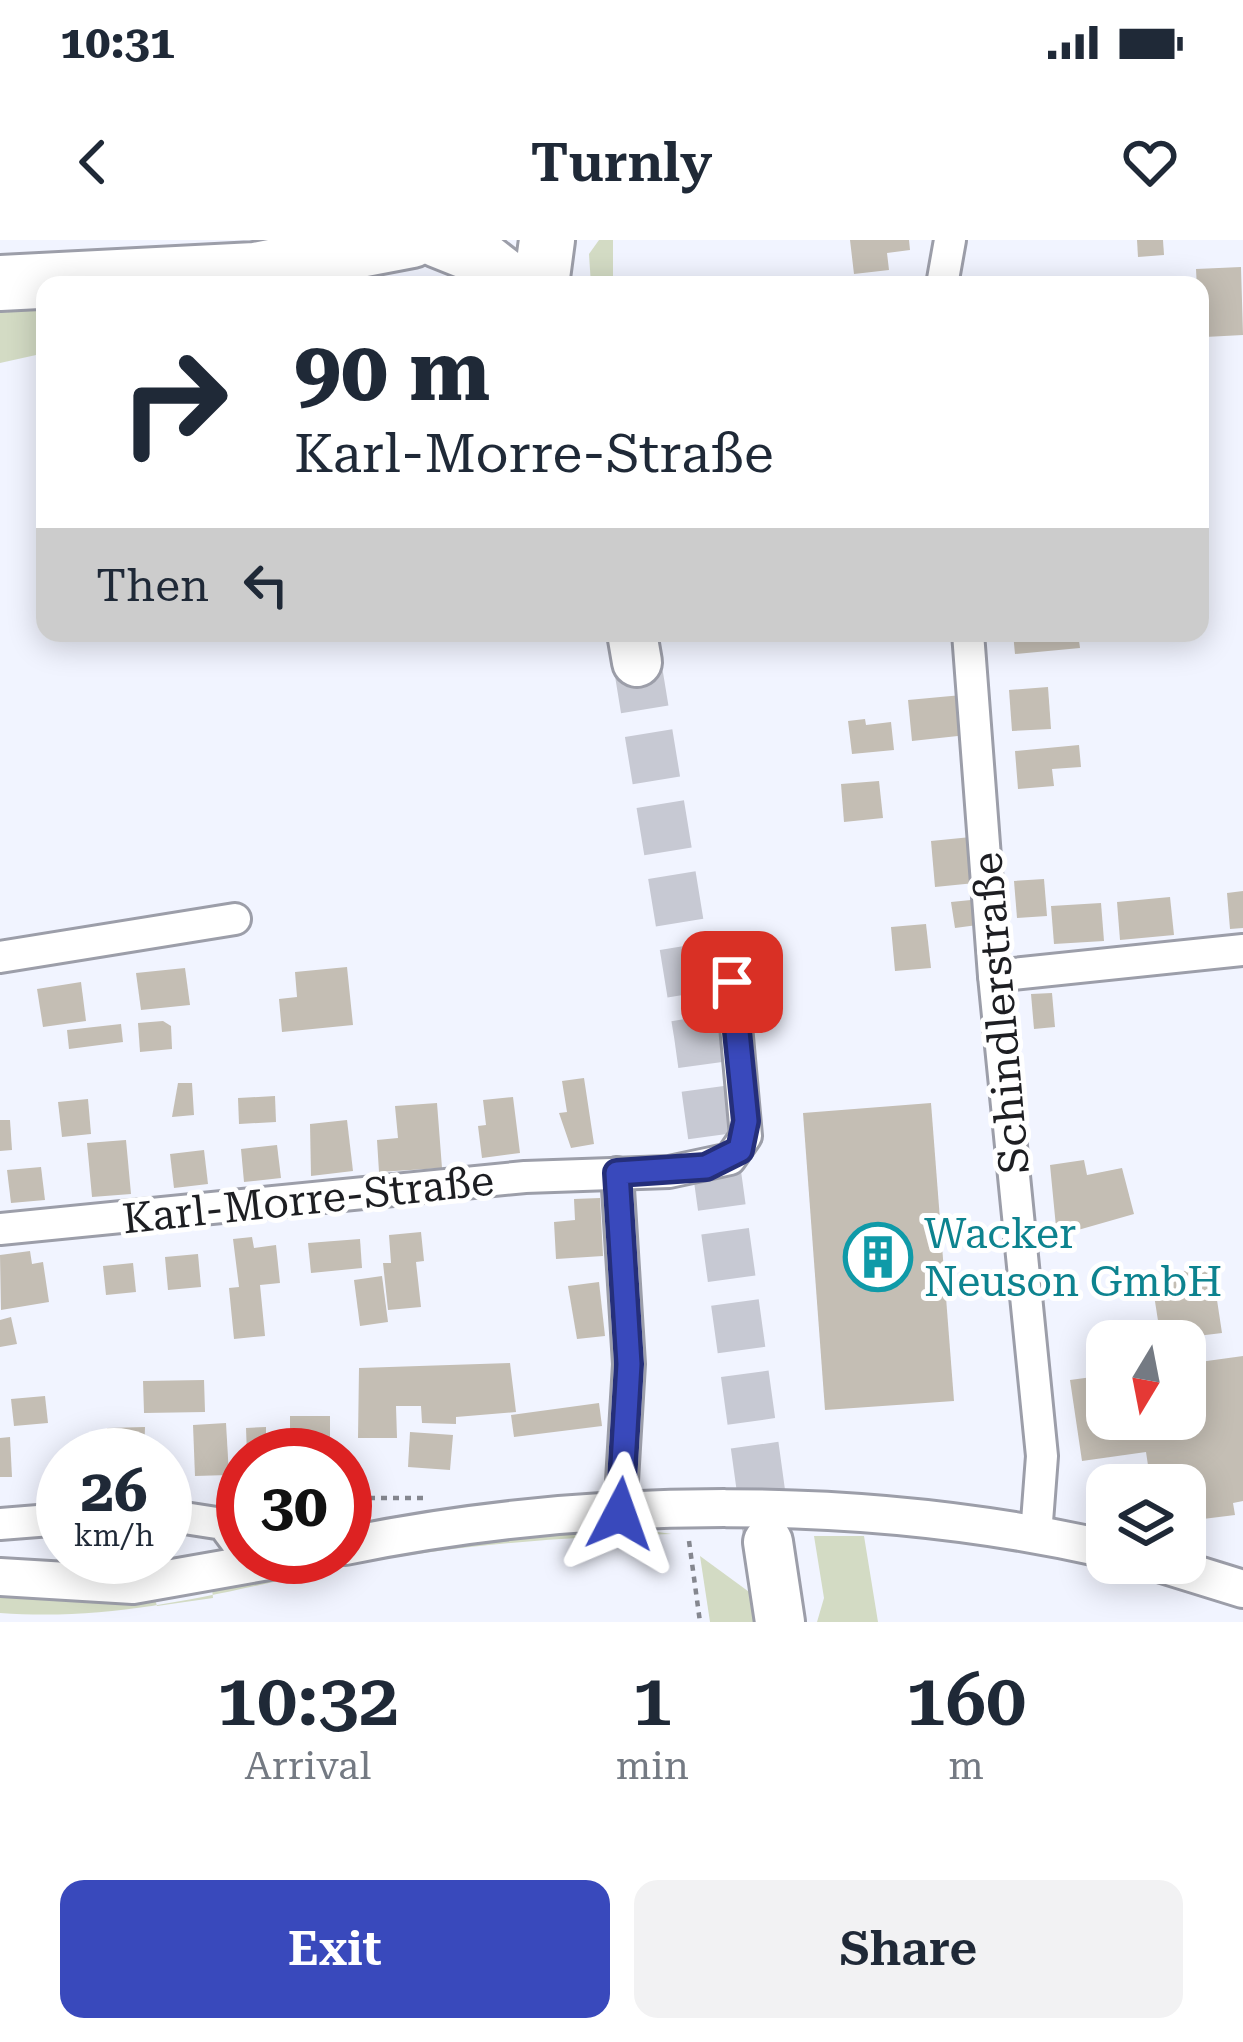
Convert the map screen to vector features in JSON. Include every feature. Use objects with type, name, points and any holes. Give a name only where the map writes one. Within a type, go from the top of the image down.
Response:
[{"type":"highway","points":[[137,276],[255,270],[412,240]]},
{"type":"highway","points":[[438,240],[478,256],[504,276]]},
{"type":"highway","points":[[542,276],[547,240]]},
{"type":"highway","points":[[0,283],[36,281]]},
{"type":"main road","points":[[496,240],[511,276]]},
{"type":"main road","points":[[767,1542],[780,1622]]},
{"type":"street","points":[[944,276],[950,240]]},
{"type":"street","name":"Schindlerstraße","points":[[969,642],[994,976],[1042,1456],[1036,1535]]},
{"type":"street","points":[[0,957],[235,920]]},
{"type":"street","points":[[994,976],[1243,950]]},
{"type":"street","name":"Karl-Morre-Straße","points":[[0,1229],[706,1167],[740,1150],[746,1121],[732,982]]},
{"type":"street","points":[[617,1173],[629,1364],[620,1514]]},
{"type":"street","points":[[372,1541],[457,1527],[686,1512],[880,1516],[1086,1545]]},
{"type":"street","points":[[0,1524],[36,1521]]},
{"type":"street","points":[[0,1577],[133,1585],[216,1565]]},
{"type":"street","points":[[1206,1578],[1243,1589]]},
{"type":"path","points":[[686,1512],[700,1622]]},
{"type":"green space","points":[[599,240],[613,240],[613,276],[590,276],[589,254]]},
{"type":"green space","points":[[36,308],[36,355],[0,363],[0,309]]},
{"type":"green space","points":[[615,1526],[672,1534],[548,1540],[372,1562],[372,1556],[419,1546]]},
{"type":"green space","points":[[814,1536],[864,1536],[878,1622],[817,1622],[824,1598]]},
{"type":"green space","points":[[700,1556],[756,1597],[759,1622],[710,1622]]},
{"type":"green space","points":[[264,1584],[213,1595],[212,1588]]},
{"type":"green space","points":[[0,1591],[154,1596],[157,1605],[89,1613],[0,1613]]},
{"type":"green space","points":[[213,1595],[213,1598],[157,1605]]},
{"type":"building","points":[[850,240],[909,240],[910,250],[887,253],[889,270],[854,274]]},
{"type":"building","points":[[1137,240],[1163,240],[1164,255],[1138,257]]},
{"type":"building","points":[[1241,267],[1243,335],[1209,337],[1209,276],[1196,276],[1196,269]]},
{"type":"building","points":[[1014,642],[1079,642],[1080,648],[1015,654]]},
{"type":"building","points":[[1048,687],[1051,729],[1012,731],[1009,690]]},
{"type":"building","points":[[962,695],[967,735],[912,741],[908,700]]},
{"type":"building","points":[[865,719],[866,725],[891,722],[894,750],[852,754],[848,721]]},
{"type":"building","points":[[1079,745],[1081,767],[1052,769],[1054,786],[1018,789],[1015,751]]},
{"type":"building","points":[[879,781],[883,818],[844,822],[841,784]]},
{"type":"building","points":[[971,837],[975,883],[935,887],[931,841]]},
{"type":"building","points":[[1044,879],[1047,916],[1017,918],[1014,881]]},
{"type":"building","points":[[1243,891],[1243,928],[1230,929],[1227,893]]},
{"type":"building","points":[[1170,897],[1174,935],[1120,940],[1117,902]]},
{"type":"building","points":[[981,899],[985,924],[955,928],[951,902]]},
{"type":"building","points":[[1101,903],[1104,941],[1054,944],[1051,906]]},
{"type":"building","points":[[926,924],[931,968],[895,971],[891,927]]},
{"type":"building","points":[[347,967],[353,1025],[282,1032],[279,999],[297,997],[295,972]]},
{"type":"building","points":[[185,968],[190,1005],[141,1010],[136,973]]},
{"type":"building","points":[[81,982],[86,1021],[43,1027],[37,989]]},
{"type":"building","points":[[1052,993],[1055,1027],[1034,1029],[1031,994]]},
{"type":"building","points":[[163,1021],[171,1026],[172,1049],[140,1052],[138,1023]]},
{"type":"building","points":[[121,1024],[123,1042],[69,1049],[67,1030]]},
{"type":"building","points":[[584,1078],[594,1144],[571,1148],[559,1113],[567,1112],[562,1081]]},
{"type":"building","points":[[178,1083],[192,1083],[194,1115],[172,1117]]},
{"type":"building","points":[[275,1096],[276,1122],[239,1124],[238,1098]]},
{"type":"building","points":[[513,1097],[520,1153],[482,1158],[478,1126],[486,1125],[483,1100]]},
{"type":"building","points":[[88,1099],[91,1134],[62,1137],[58,1102]]},
{"type":"building","points":[[437,1103],[442,1168],[379,1172],[377,1140],[398,1138],[395,1106]]},
{"type":"building","name":"Wacker Neuson GmbH","points":[[931,1103],[954,1401],[825,1410],[803,1113]]},
{"type":"building","points":[[0,1120],[10,1120],[12,1150],[0,1151]]},
{"type":"building","points":[[347,1120],[353,1171],[311,1176],[310,1124]]},
{"type":"building","points":[[126,1140],[131,1194],[92,1197],[87,1143]]},
{"type":"building","points":[[277,1145],[281,1178],[244,1182],[241,1149]]},
{"type":"building","points":[[204,1150],[208,1184],[174,1188],[170,1154]]},
{"type":"building","points":[[1084,1160],[1087,1175],[1122,1168],[1134,1214],[1078,1230],[1077,1224],[1056,1227],[1050,1165]]},
{"type":"building","points":[[41,1167],[45,1200],[11,1203],[7,1170]]},
{"type":"building","points":[[600,1198],[603,1256],[556,1259],[554,1222],[575,1220],[574,1199]]},
{"type":"building","points":[[421,1232],[424,1261],[416,1262],[421,1307],[388,1310],[383,1263],[391,1263],[389,1235]]},
{"type":"building","points":[[252,1237],[254,1248],[276,1245],[280,1283],[260,1285],[265,1336],[234,1339],[229,1288],[239,1287],[233,1239]]},
{"type":"building","points":[[360,1239],[362,1268],[311,1273],[308,1243]]},
{"type":"building","points":[[30,1251],[32,1264],[43,1262],[49,1302],[1,1310],[0,1255]]},
{"type":"building","points":[[198,1254],[201,1287],[168,1290],[165,1257]]},
{"type":"building","points":[[133,1263],[136,1292],[106,1295],[103,1266]]},
{"type":"building","points":[[1212,1267],[1222,1333],[1206,1335],[1206,1320],[1158,1320],[1151,1276]]},
{"type":"building","points":[[382,1276],[388,1322],[360,1326],[354,1280]]},
{"type":"building","points":[[599,1282],[605,1336],[577,1339],[568,1286]]},
{"type":"building","points":[[11,1317],[17,1344],[0,1347],[0,1320]]},
{"type":"building","points":[[1243,1356],[1243,1501],[1233,1503],[1235,1515],[1206,1519],[1206,1464],[1148,1464],[1146,1452],[1082,1461],[1070,1380],[1086,1378],[1086,1440],[1206,1440],[1206,1361]]},
{"type":"building","points":[[510,1363],[516,1412],[456,1417],[456,1424],[422,1423],[421,1406],[396,1406],[397,1438],[372,1438],[372,1428],[358,1428],[359,1368]]},
{"type":"building","points":[[204,1380],[205,1412],[144,1413],[143,1381]]},
{"type":"building","points":[[45,1396],[48,1423],[14,1426],[11,1399]]},
{"type":"building","points":[[599,1403],[602,1426],[514,1437],[511,1415]]},
{"type":"building","points":[[290,1416],[330,1416],[330,1428],[290,1428]]},
{"type":"building","points":[[226,1423],[226,1428],[216,1428],[216,1475],[195,1476],[193,1425]]},
{"type":"building","points":[[410,1432],[453,1435],[450,1470],[408,1467]]},
{"type":"building","points":[[10,1437],[12,1477],[0,1477],[0,1438]]},
{"type":"tunnel","points":[[637,662],[698,1035],[768,1542]]},
{"type":"place","name":"Wacker Neuson GmbH","points":[[878,1257]]},
{"type":"route","points":[[620,1514],[629,1364],[617,1173],[706,1167],[740,1150],[746,1121],[732,982]]}]
